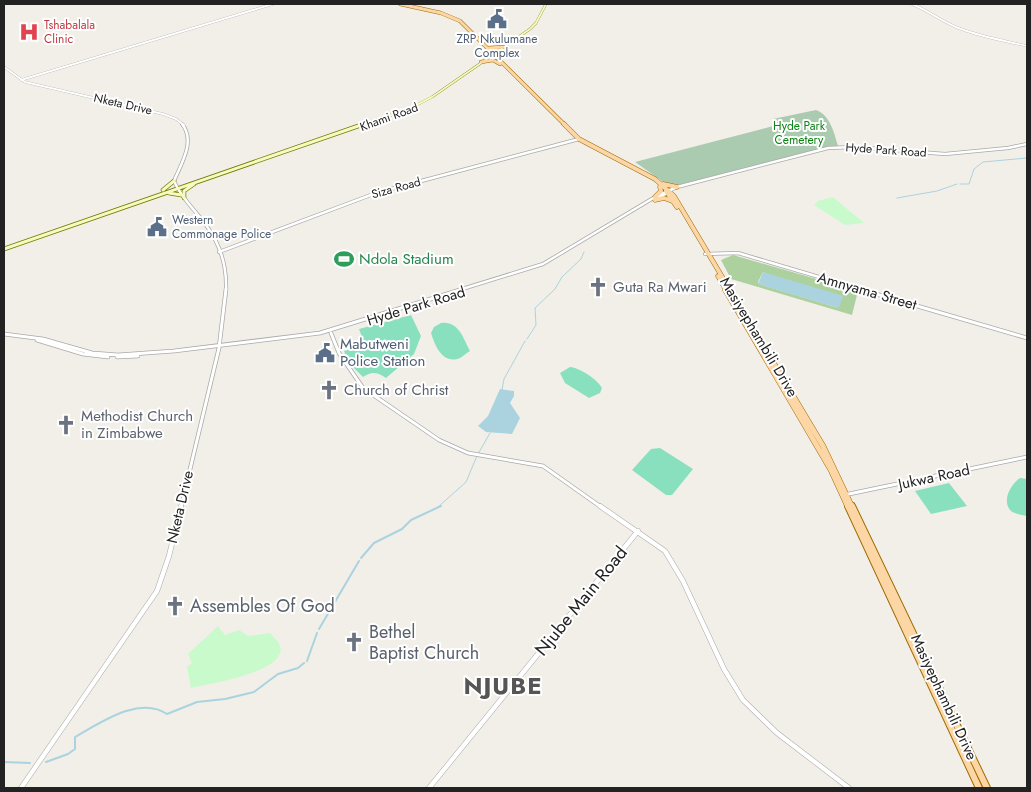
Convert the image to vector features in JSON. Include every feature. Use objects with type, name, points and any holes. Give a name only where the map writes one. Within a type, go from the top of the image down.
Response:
[{"type":"main road","name":"Masiyephambili Drive","points":[[396,4],[450,17],[468,30]]},
{"type":"main road","name":"Masiyephambili Drive","points":[[400,4],[446,14],[460,21],[500,64],[578,140],[660,185],[669,192],[708,252],[824,446],[988,788]]},
{"type":"main road","points":[[467,72],[534,26],[546,4]]},
{"type":"main road","points":[[462,31],[475,29]]},
{"type":"main road","points":[[482,62],[486,56],[486,48],[503,47]]},
{"type":"main road","points":[[498,58],[497,52],[503,47]]},
{"type":"main road","name":"Masiyephambili Drive","points":[[492,54],[578,140]]},
{"type":"main road","points":[[482,62],[491,60],[500,64]]},
{"type":"main road","name":"Khami Road","points":[[4,250],[177,188],[411,110],[434,98],[467,72]]},
{"type":"main road","name":"Khami Road","points":[[4,250],[145,199],[409,109],[432,97],[467,72]]},
{"type":"main road","points":[[145,199],[167,188],[174,181]]},
{"type":"main road","points":[[167,193],[183,196],[184,191],[196,183]]},
{"type":"main road","points":[[655,198],[661,192],[660,185],[677,188]]},
{"type":"main road","points":[[669,192],[677,188]]},
{"type":"main road","name":"Masiyephambili Drive","points":[[669,192],[708,252],[818,446],[979,788]]},
{"type":"main road","points":[[655,198],[666,198],[676,204]]},
{"type":"street","points":[[21,80],[273,4]]},
{"type":"street","points":[[912,4],[931,12],[949,24],[963,30],[1027,46]]},
{"type":"street","name":"Nketa Drive","points":[[4,67],[21,80],[163,114],[181,121],[186,127],[189,136],[174,181],[177,188],[210,231],[227,272],[226,314],[219,347],[169,556],[157,591],[21,788]]},
{"type":"street","name":"Siza Road","points":[[219,252],[376,193],[578,140]]},
{"type":"street","name":"Hyde Park Road","points":[[4,335],[38,340],[83,354],[105,357],[157,355],[320,333],[521,272],[553,259],[655,198],[677,188],[828,148],[854,147],[946,154],[1008,148],[1027,144]]},
{"type":"street","name":"Hyde Park Road","points":[[219,347],[305,338],[331,333],[545,265],[655,198]]},
{"type":"street","name":"Amnyama Street","points":[[708,252],[730,252],[746,256],[1027,338]]},
{"type":"street","points":[[331,333],[339,354],[363,388],[438,440],[468,453],[542,466],[638,530],[665,552],[683,581],[724,669],[743,700],[777,734],[849,788]]},
{"type":"street","name":"Jukwa Road","points":[[841,495],[1027,457]]},
{"type":"street","name":"Njube Main Road","points":[[429,788],[638,530]]},
{"type":"green space","name":"Hyde Park Cemetery","points":[[816,110],[821,112],[828,120],[838,146],[826,147],[674,186],[669,186],[635,162],[777,125],[773,119]]},
{"type":"green space","points":[[833,197],[864,223],[845,225],[814,205],[818,201]]},
{"type":"green space","points":[[733,255],[858,291],[852,315],[731,279],[721,260]],"holes":[[[763,272],[839,308],[759,284],[758,282]]]},
{"type":"green space","points":[[411,315],[421,336],[414,354],[386,378],[374,373],[363,377],[349,363],[344,351],[365,345],[359,329]]},
{"type":"green space","points":[[441,323],[452,325],[460,331],[470,351],[460,358],[449,359],[444,357],[437,348],[431,333],[434,327]]},
{"type":"green space","points":[[570,367],[583,372],[596,381],[602,388],[600,393],[589,398],[565,383],[560,373]]},
{"type":"green space","points":[[660,448],[693,469],[672,495],[666,495],[632,470],[651,449]]},
{"type":"green space","points":[[1020,478],[1027,479],[1027,516],[1011,511],[1007,502],[1008,493],[1013,484]]},
{"type":"green space","points":[[949,483],[967,506],[931,514],[915,491]]},
{"type":"green space","points":[[218,626],[225,635],[239,630],[248,636],[270,633],[278,642],[280,652],[275,661],[263,668],[231,679],[191,688],[187,667],[192,663],[188,654]]},
{"type":"water","points":[[763,272],[843,296],[839,308],[758,284]]},
{"type":"water","points":[[500,389],[514,391],[514,396],[510,403],[520,418],[512,434],[486,432],[478,426],[488,416]]},
{"type":"waterway","points":[[960,184],[969,184],[974,169],[983,162],[1027,158]]},
{"type":"waterway","points":[[897,198],[937,191],[957,184]]},
{"type":"waterway","points":[[527,339],[536,325],[535,308],[555,289],[562,277],[581,259],[584,252]]},
{"type":"waterway","points":[[502,390],[504,379],[525,341]]},
{"type":"waterway","points":[[478,454],[490,433]]},
{"type":"waterway","points":[[438,507],[466,482],[477,456]]},
{"type":"waterway","points":[[361,558],[374,543],[402,529],[411,520],[441,506]]},
{"type":"waterway","points":[[319,629],[359,561]]},
{"type":"waterway","points":[[307,661],[317,633]]},
{"type":"waterway","points":[[46,762],[68,754],[75,749],[75,737],[120,713],[145,708],[156,709],[167,714],[197,702],[225,699],[254,692],[278,674],[298,668],[304,663]]},
{"type":"waterway","points":[[4,762],[30,763]]},
{"type":"place","name":"ZRP Nkulumane Complex","points":[[497,19]]},
{"type":"place","name":"Tshabalala Clinic","points":[[29,32]]},
{"type":"place","name":"Western Commonage Police","points":[[157,227]]},
{"type":"place","name":"Ndola Stadium","points":[[344,259]]},
{"type":"place","name":"Guta Ra Mwari","points":[[598,287]]},
{"type":"place","name":"Mabutweni Police Station","points":[[325,353]]},
{"type":"place","name":"Church of Christ","points":[[329,390]]},
{"type":"place","name":"Methodist Church in Zimbabwe","points":[[66,425]]},
{"type":"place","name":"Assembles Of God","points":[[175,606]]},
{"type":"place","name":"Bethel Baptist Church","points":[[354,642]]},
{"type":"district","name":"NJUBE","points":[[503,685]]}]
